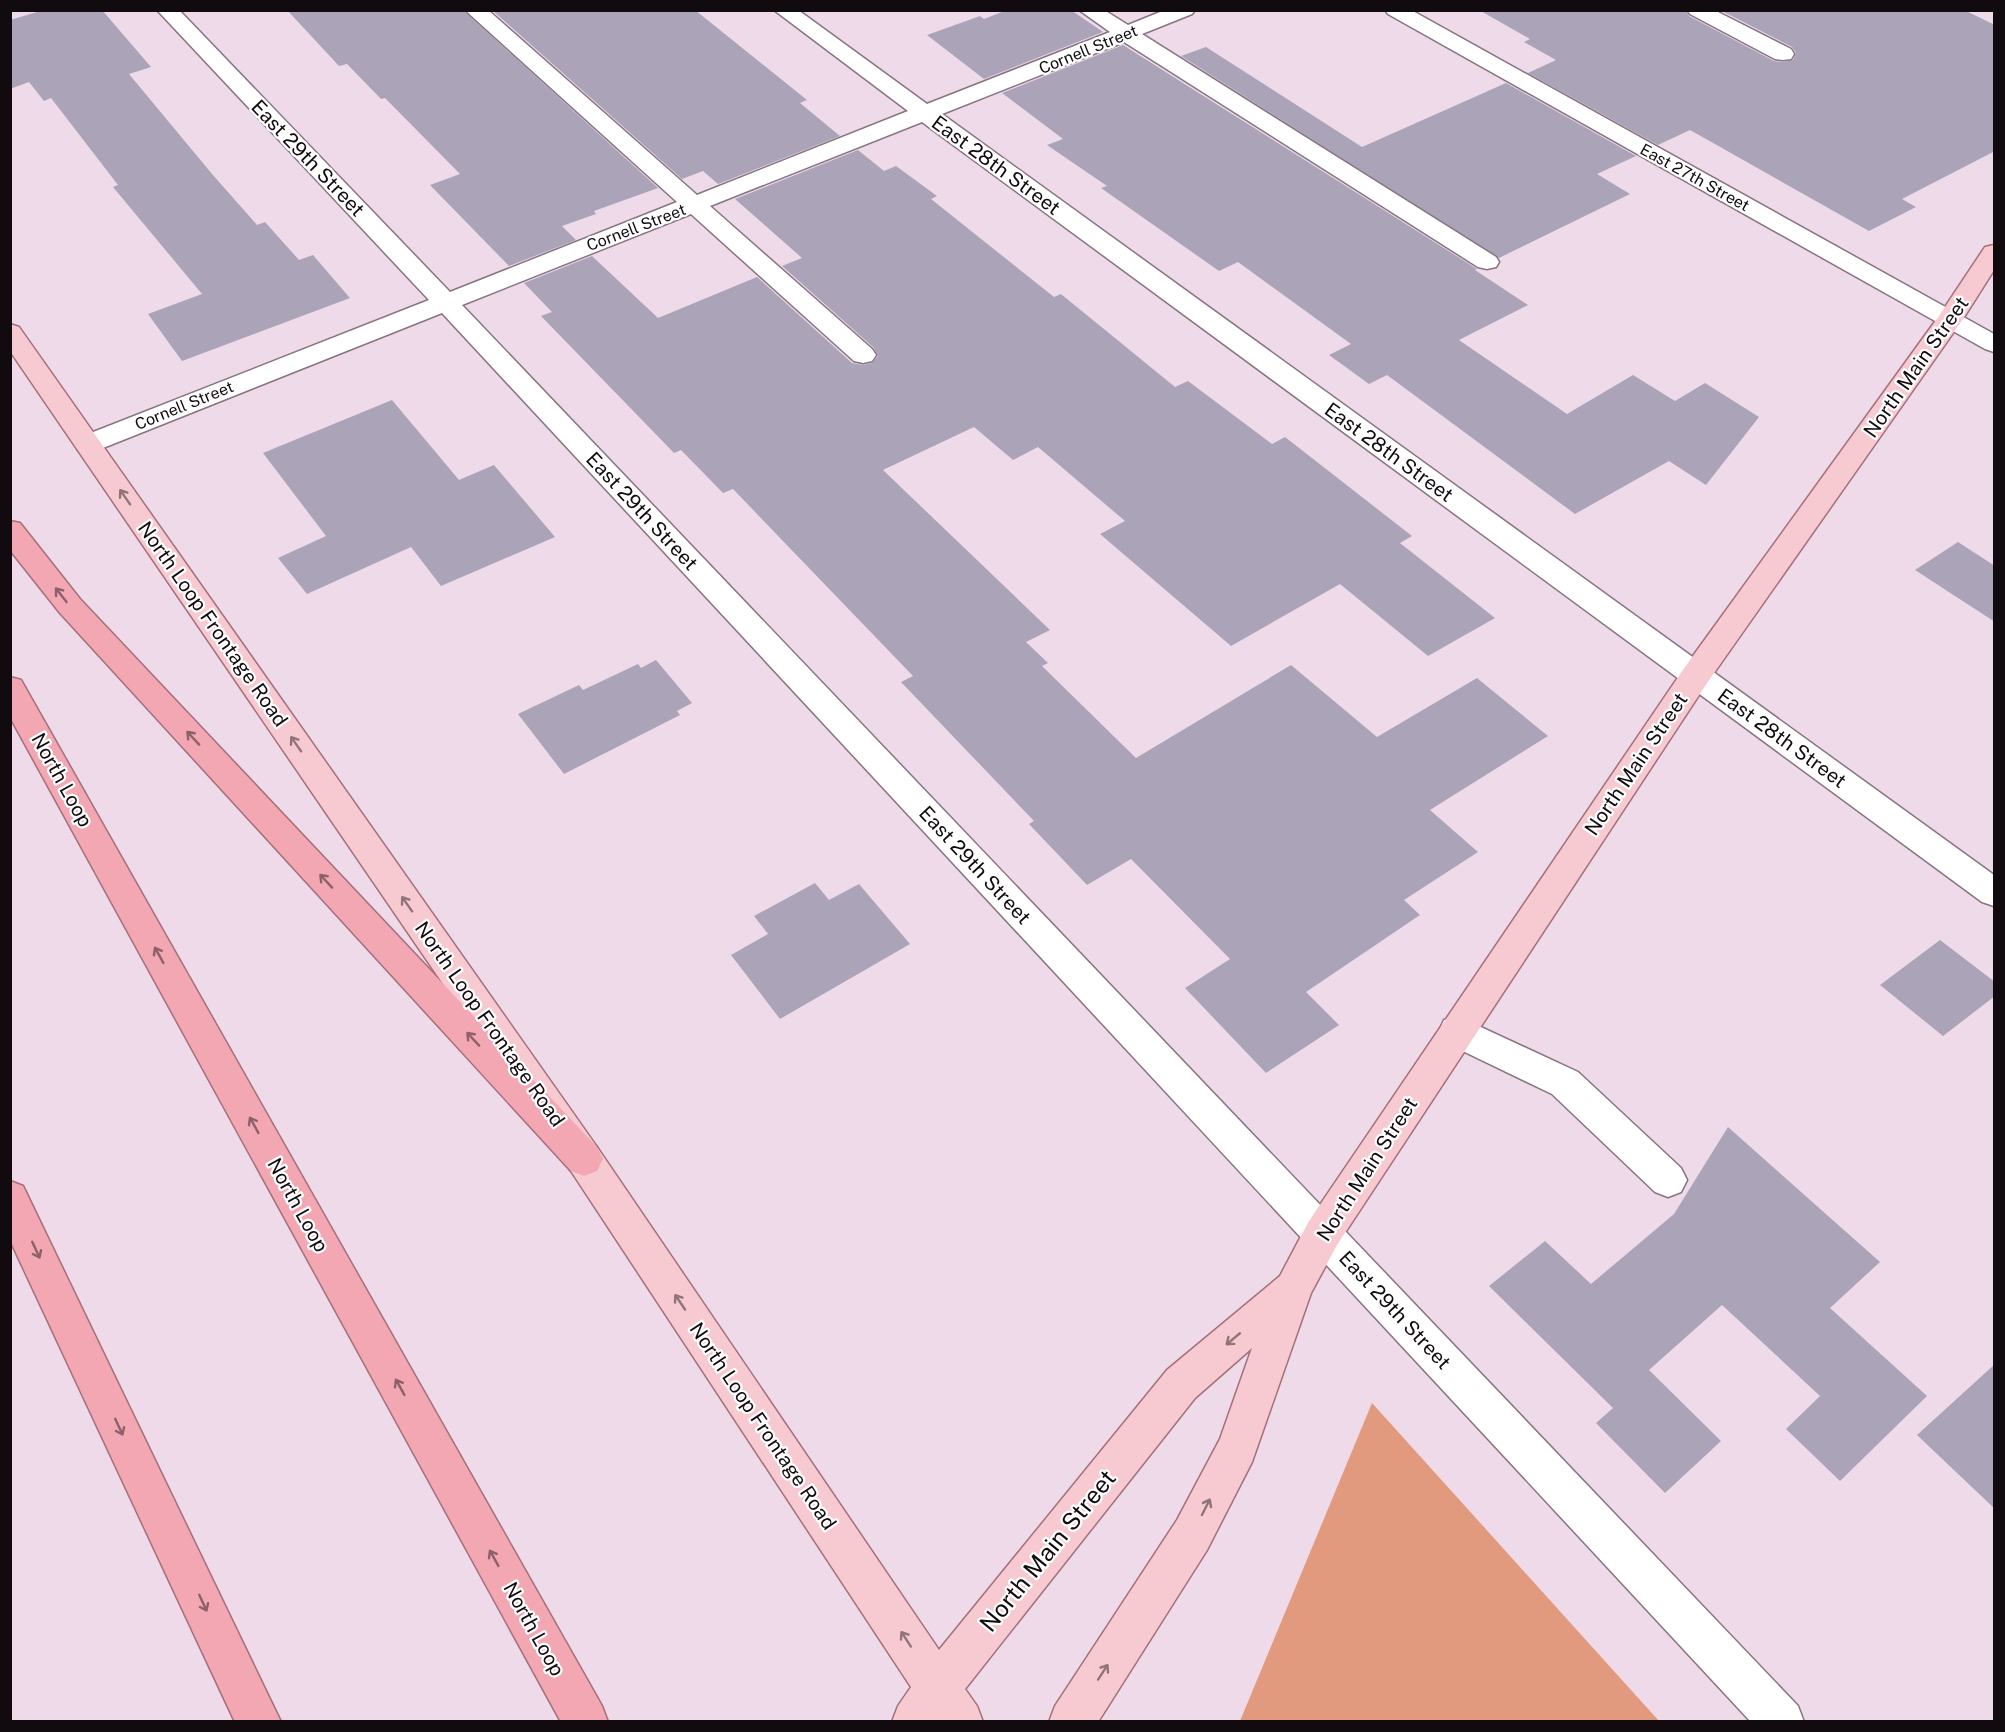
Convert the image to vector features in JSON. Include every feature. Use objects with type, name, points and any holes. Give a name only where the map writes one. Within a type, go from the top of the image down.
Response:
[{"type":"highway","points":[[10,530],[70,606],[584,1159]]},
{"type":"highway","name":"North Loop","points":[[10,688],[580,1711]]},
{"type":"highway","points":[[10,1198],[259,1722]]},
{"type":"main road","name":"North Main Street","points":[[1071,1722],[1192,1535],[1232,1458],[1294,1287],[1323,1233],[1696,675],[1950,320],[1995,252]]},
{"type":"main road","name":"North Loop Frontage Road","points":[[10,332],[584,1159],[937,1710]]},
{"type":"main road","name":"North Main Street","points":[[937,1710],[1181,1384],[1294,1287]]},
{"type":"street","name":"East 29th Street","points":[[167,10],[445,301],[1782,1722]]},
{"type":"street","points":[[475,10],[862,355]]},
{"type":"street","name":"East 28th Street","points":[[784,10],[1995,893]]},
{"type":"street","points":[[1089,10],[1487,262]]},
{"type":"street","name":"Cornell Street","points":[[88,444],[1185,10]]},
{"type":"street","name":"East 27th Street","points":[[1395,10],[1995,344]]},
{"type":"street","points":[[1697,10],[1783,54]]},
{"type":"street","points":[[1457,1031],[1565,1083],[1668,1180]]},
{"type":"shaded area","points":[[1372,1403],[1659,1721],[1240,1721]]},
{"type":"building","points":[[44,10],[102,10],[151,67],[129,74],[212,174],[257,225],[265,222],[299,260],[313,255],[350,298],[182,361],[148,314],[202,294],[113,187],[118,185],[51,98],[44,101],[29,82],[10,89],[10,20]]},
{"type":"building","points":[[287,10],[463,10],[658,188],[594,211],[596,214],[562,226],[576,240],[509,266],[430,185],[460,174],[385,98],[381,99],[347,64],[339,66]]},
{"type":"building","points":[[492,10],[695,10],[807,100],[800,103],[840,136],[718,184],[703,171],[682,179]]},
{"type":"building","points":[[1007,10],[1071,10],[1103,32],[984,79],[927,35],[980,16],[984,19]]},
{"type":"building","points":[[1479,10],[1685,10],[1689,16],[1774,61],[1783,62],[1793,60],[1796,53],[1792,47],[1720,10],[1964,10],[1995,25],[1995,151],[1902,199],[1916,207],[1869,231],[1690,130],[1658,145],[1528,73],[1556,60],[1524,42],[1530,39]]},
{"type":"building","points":[[1123,45],[1477,269],[1475,270],[1528,305],[1459,340],[1567,414],[1633,375],[1675,401],[1705,383],[1759,417],[1706,485],[1669,461],[1575,514],[1387,375],[1369,384],[1329,355],[1351,344],[1238,262],[1219,271],[1101,188],[1107,186],[1047,145],[1063,139],[1002,93]]},
{"type":"building","points":[[1206,47],[1362,147],[1506,83],[1636,156],[1597,174],[1630,194],[1499,258],[1181,56]]},
{"type":"building","points":[[858,150],[884,171],[896,166],[937,196],[931,199],[1054,297],[1061,294],[1175,387],[1188,381],[1272,444],[1285,437],[1412,536],[1400,543],[1495,618],[1428,656],[1340,584],[1231,646],[1100,534],[1125,521],[1038,447],[1013,460],[974,427],[883,470],[1050,630],[1026,642],[1048,663],[1042,666],[1136,758],[1291,665],[1377,737],[1477,678],[1548,736],[1430,810],[1478,852],[1404,900],[1420,915],[1306,992],[1339,1025],[1266,1073],[1185,988],[1230,959],[1131,859],[1087,885],[1029,824],[1034,821],[901,682],[913,676],[733,489],[723,493],[681,450],[674,453],[541,316],[552,312],[524,283],[592,256],[658,318],[757,277],[852,363],[863,365],[872,363],[878,356],[873,347],[782,266],[802,258],[735,199]]},
{"type":"building","points":[[392,400],[459,480],[494,465],[555,537],[441,586],[411,547],[307,594],[278,558],[326,536],[263,453]]},
{"type":"building","points":[[1958,542],[1995,566],[1995,622],[1915,570]]},
{"type":"building","points":[[656,660],[692,703],[677,711],[680,715],[564,774],[518,714],[579,685],[583,690],[638,664],[641,668]]},
{"type":"building","points":[[815,883],[829,900],[859,884],[910,944],[780,1019],[731,955],[768,934],[754,916]]},
{"type":"building","points":[[1940,940],[1995,982],[1995,996],[1943,1036],[1880,985]]},
{"type":"building","points":[[1728,1127],[1880,1262],[1830,1308],[1927,1396],[1840,1481],[1786,1429],[1820,1396],[1722,1305],[1649,1370],[1721,1441],[1665,1493],[1596,1423],[1613,1408],[1489,1286],[1545,1241],[1591,1284],[1674,1214]]},
{"type":"building","points":[[1995,1364],[1995,1509],[1917,1435]]}]
